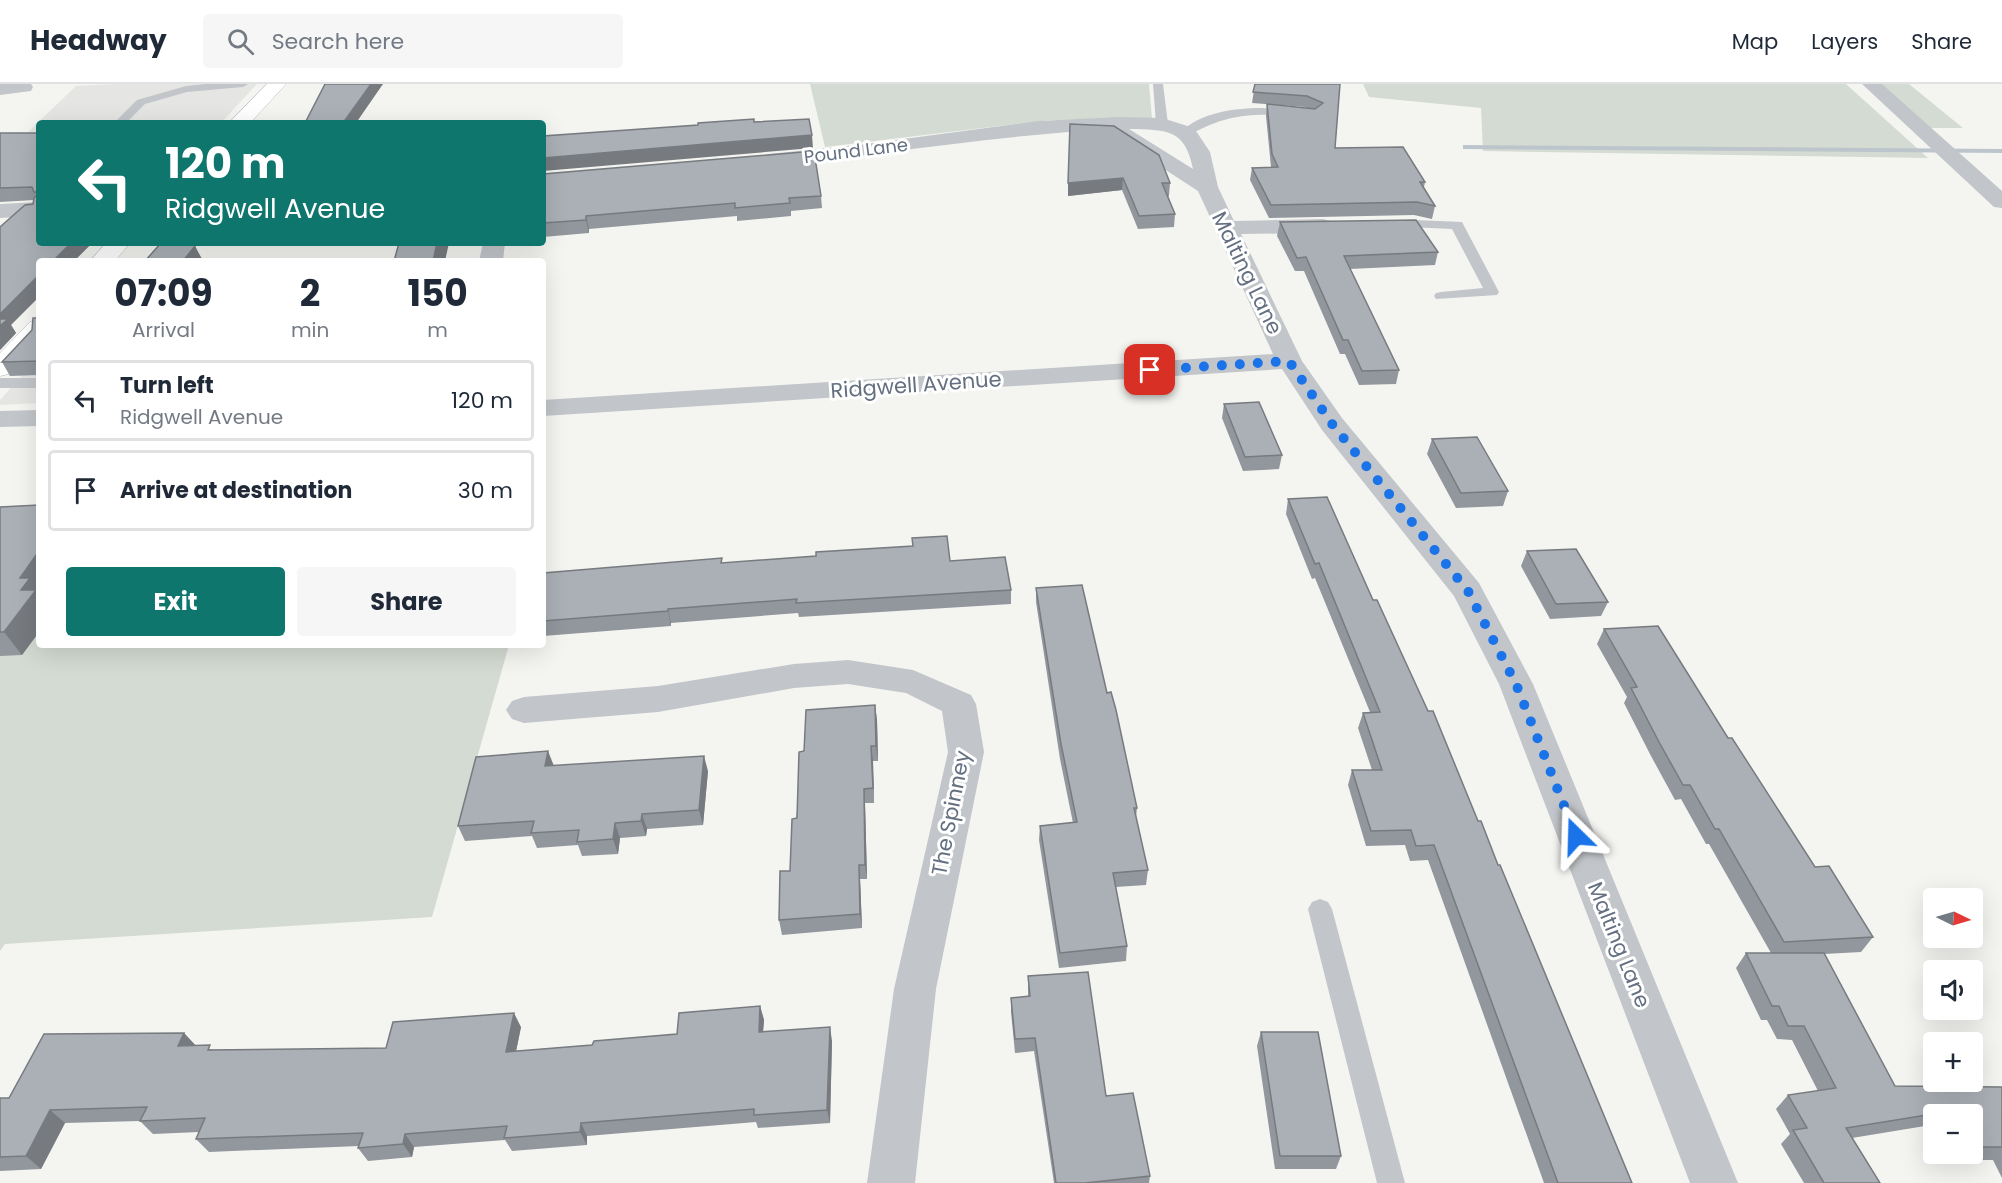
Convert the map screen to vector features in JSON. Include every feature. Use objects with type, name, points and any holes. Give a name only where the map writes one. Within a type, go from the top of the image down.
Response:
[{"type":"main road","points":[[243,120],[277,84]]},
{"type":"main road","points":[[105,258],[116,246]]},
{"type":"main road","points":[[4,359],[36,330]]},
{"type":"street","points":[[1871,84],[2002,202]]},
{"type":"street","points":[[0,89],[24,87]]},
{"type":"street","name":"Pound Lane","points":[[752,161],[866,150],[1038,128],[1162,124],[1187,132]]},
{"type":"street","name":"Pound Lane","points":[[1098,126],[1121,132],[1139,144]]},
{"type":"street","name":"Malting Lane","points":[[1187,132],[1200,152],[1207,187],[1289,361],[1332,424],[1468,591],[1516,684],[1714,1183]]},
{"type":"street","name":"Malting Lane","points":[[1139,144],[1207,187]]},
{"type":"street","points":[[0,211],[36,209]]},
{"type":"street","points":[[1390,225],[1414,224]]},
{"type":"street","points":[[1226,228],[1343,226]]},
{"type":"street","name":"Ridgwell Avenue","points":[[546,408],[1289,361]]},
{"type":"street","points":[[0,419],[36,418]]},
{"type":"street","name":"The Spinney","points":[[524,710],[658,699],[794,676],[848,672],[913,682],[959,704],[966,752],[915,989],[891,1183]]},
{"type":"lane","points":[[123,120],[141,102],[186,89],[243,84]]},
{"type":"lane","points":[[1158,84],[1162,124]]},
{"type":"lane","points":[[1187,132],[1221,114],[1237,111],[1303,114]]},
{"type":"lane","points":[[1414,224],[1457,225],[1492,292],[1441,296]]},
{"type":"lane","points":[[0,383],[36,383]]},
{"type":"lane","points":[[1320,909],[1390,1183]]},
{"type":"shaded area","points":[[257,84],[224,120],[40,120],[76,86]]},
{"type":"shaded area","points":[[810,84],[1149,84],[1152,119],[1050,120],[825,147]]},
{"type":"shaded area","points":[[1363,84],[1846,84],[1928,158],[1483,151],[1481,108],[1369,97]]},
{"type":"shaded area","points":[[1880,84],[1909,84],[1963,128],[1930,128]]},
{"type":"shaded area","points":[[36,124],[36,151],[5,154]]},
{"type":"shaded area","points":[[36,359],[36,403],[0,405],[0,400]]},
{"type":"shaded area","points":[[36,574],[36,648],[508,648],[432,917],[5,944],[0,951],[0,579]]},
{"type":"building","points":[[325,84],[371,84],[345,120],[307,120]]},
{"type":"building","points":[[1255,84],[1340,84],[1335,148],[1403,147],[1425,182],[1420,182],[1435,206],[1417,202],[1271,205],[1252,168],[1278,167],[1272,154],[1267,104],[1315,109],[1323,103],[1307,96],[1253,92]]},
{"type":"building","points":[[754,119],[754,122],[809,119],[812,135],[546,158],[546,136],[698,125],[698,123]]},
{"type":"building","points":[[1070,124],[1114,126],[1159,155],[1170,183],[1162,183],[1175,214],[1139,216],[1123,178],[1068,183]]},
{"type":"building","points":[[0,133],[36,133],[36,192],[32,187],[0,188]]},
{"type":"building","points":[[814,151],[821,196],[789,198],[790,203],[735,208],[735,203],[586,216],[586,220],[546,223],[546,174]]},
{"type":"building","points":[[36,196],[36,246],[68,246],[56,258],[36,258],[36,278],[0,314],[0,227],[25,205],[33,204]]},
{"type":"building","points":[[1416,220],[1438,252],[1344,256],[1399,370],[1362,371],[1348,340],[1343,340],[1306,257],[1297,258],[1280,222]]},
{"type":"building","points":[[158,246],[195,246],[185,258],[148,258]]},
{"type":"building","points":[[398,246],[436,246],[434,258],[395,258]]},
{"type":"building","points":[[33,318],[36,318],[36,361],[2,362],[32,330]]},
{"type":"building","points":[[0,319],[8,319],[0,326]]},
{"type":"building","points":[[1259,402],[1282,455],[1245,457],[1224,404]]},
{"type":"building","points":[[1477,437],[1508,491],[1461,493],[1432,439]]},
{"type":"building","points":[[1327,497],[1373,600],[1377,600],[1428,711],[1433,711],[1478,821],[1481,821],[1498,865],[1500,865],[1632,1183],[1558,1183],[1434,845],[1416,846],[1411,830],[1371,831],[1352,770],[1382,770],[1363,713],[1380,712],[1319,563],[1315,564],[1288,499]]},
{"type":"building","points":[[36,505],[36,555],[20,578],[30,578],[21,590],[36,590],[4,632],[0,632],[0,507]]},
{"type":"building","points":[[947,536],[950,561],[1005,557],[1011,590],[796,603],[797,599],[546,621],[546,573],[722,558],[721,563],[816,556],[816,552],[913,546],[912,538]]},
{"type":"building","points":[[1576,549],[1608,602],[1556,604],[1527,551]]},
{"type":"building","points":[[1082,585],[1107,693],[1111,692],[1116,710],[1148,870],[1113,873],[1127,946],[1060,953],[1040,826],[1077,822],[1061,744],[1036,588]]},
{"type":"building","points":[[1658,626],[1728,738],[1732,738],[1815,867],[1829,866],[1873,937],[1784,942],[1719,829],[1715,829],[1690,785],[1683,785],[1631,688],[1637,687],[1604,629]]},
{"type":"building","points":[[875,705],[876,746],[871,746],[873,788],[864,789],[865,865],[859,865],[860,914],[779,920],[780,871],[790,871],[792,819],[797,818],[799,752],[804,751],[806,710]]},
{"type":"building","points":[[548,751],[545,766],[704,756],[699,810],[642,814],[641,821],[615,823],[613,839],[577,842],[579,830],[531,833],[534,821],[458,826],[476,757]]},
{"type":"building","points":[[1746,953],[1824,953],[1895,1086],[1923,1086],[1923,1092],[1983,1092],[1983,1087],[2002,1087],[2002,1147],[1983,1147],[1983,1104],[1923,1104],[1923,1116],[1846,1128],[1880,1183],[1824,1183],[1793,1130],[1807,1128],[1788,1095],[1836,1088],[1804,1026],[1788,1026],[1779,1006],[1772,1006]]},
{"type":"building","points":[[1088,972],[1106,1096],[1133,1093],[1150,1176],[1085,1183],[1056,1183],[1035,1038],[1015,1039],[1011,998],[1030,996],[1028,976]]},
{"type":"building","points":[[760,1006],[759,1032],[830,1027],[827,1110],[754,1115],[754,1109],[581,1123],[580,1132],[504,1138],[507,1126],[405,1134],[403,1144],[358,1148],[363,1133],[196,1139],[205,1118],[140,1121],[147,1107],[50,1110],[26,1156],[0,1157],[0,1098],[9,1098],[44,1034],[184,1033],[178,1046],[210,1045],[208,1050],[386,1048],[393,1022],[514,1013],[506,1052],[592,1045],[594,1041],[677,1034],[679,1013]]},
{"type":"building","points":[[1261,1032],[1318,1032],[1341,1156],[1280,1156]]},
{"type":"waterway","points":[[1466,147],[2002,151]]},
{"type":"route","points":[[1150,370],[1289,361],[1332,424],[1468,591],[1516,684],[1576,836]]}]
